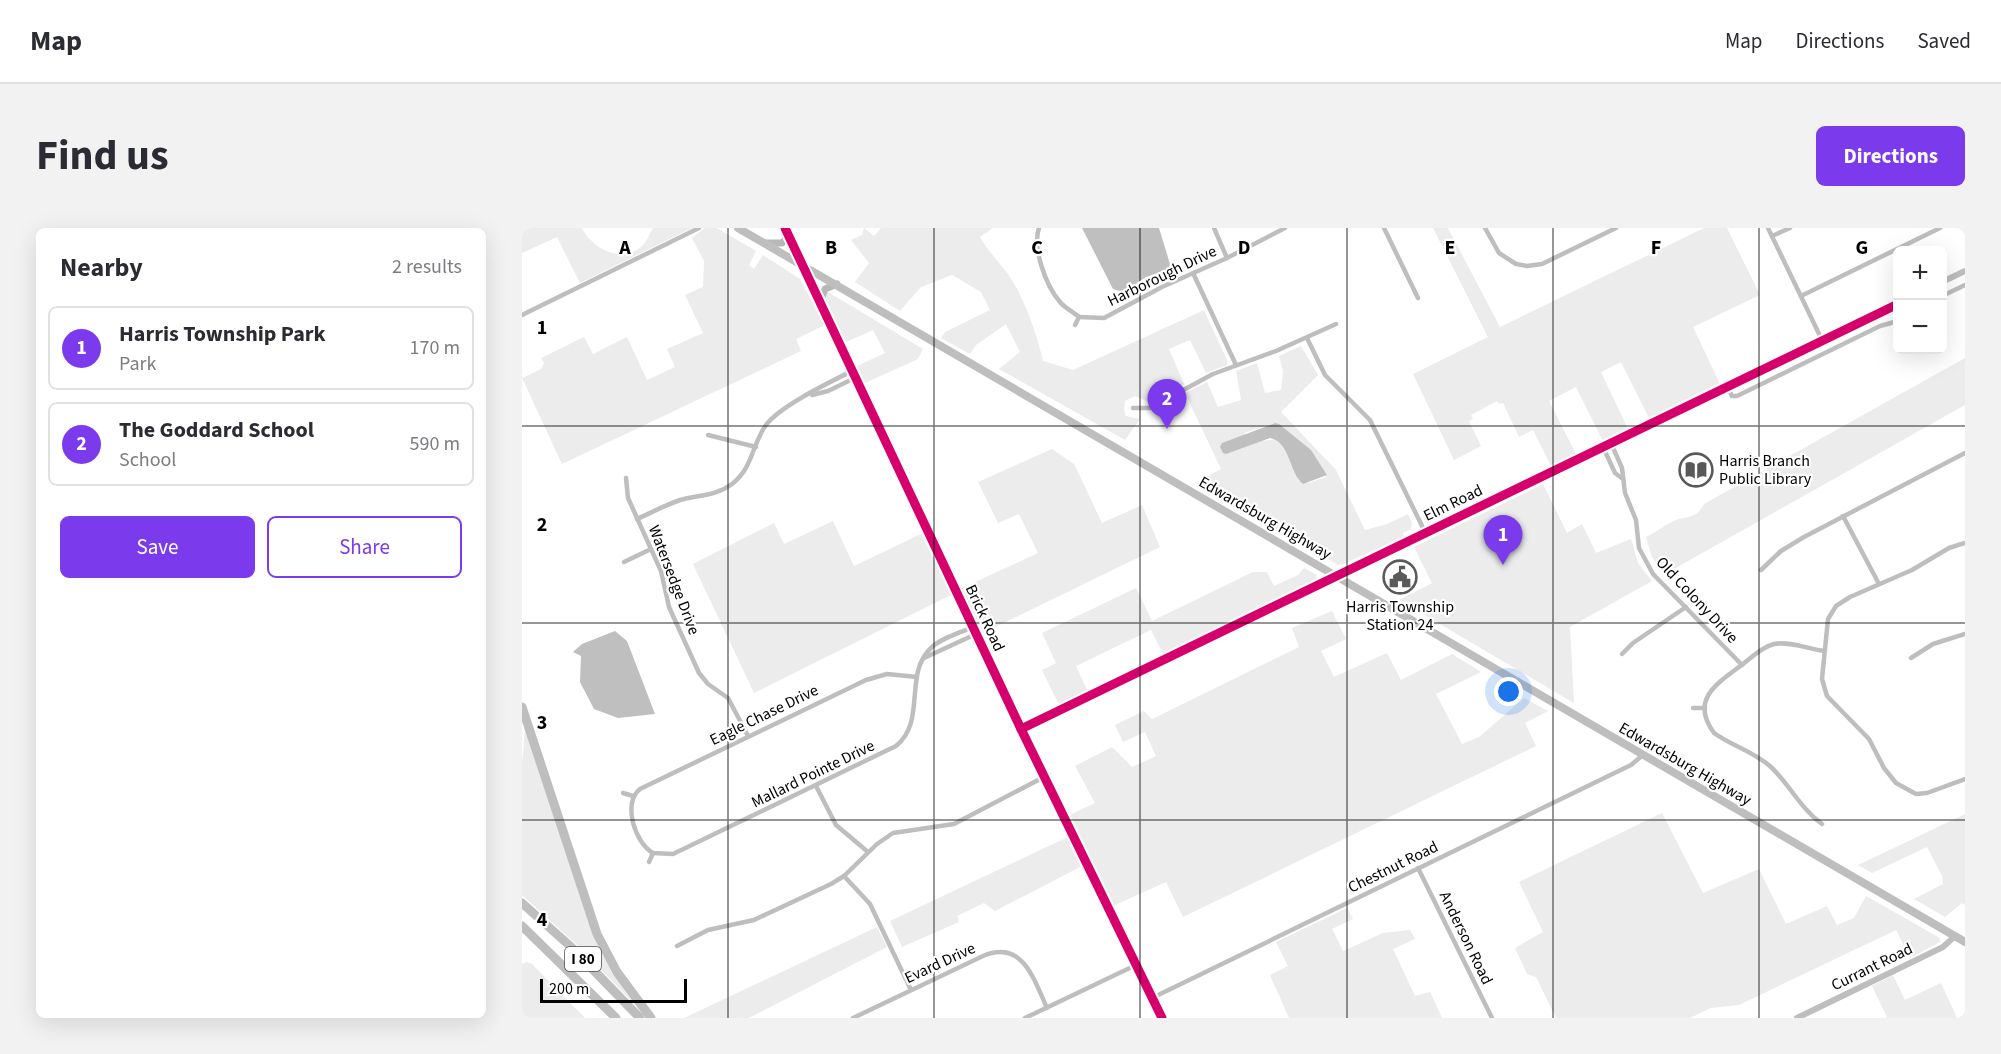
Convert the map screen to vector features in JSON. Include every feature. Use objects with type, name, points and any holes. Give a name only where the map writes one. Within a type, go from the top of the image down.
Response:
[{"type":"highway","points":[[522,706],[597,934],[626,986],[651,1018]]},
{"type":"highway","name":"I 80","points":[[522,903],[570,946],[640,1018]]},
{"type":"highway","name":"I 80","points":[[522,926],[616,1018]]},
{"type":"main road","name":"Edwardsburg Highway","points":[[738,228],[1965,942]]},
{"type":"main road","points":[[765,243],[782,243],[788,237],[786,229]]},
{"type":"main road","points":[[820,302],[825,289],[837,284]]},
{"type":"street","points":[[522,315],[699,228]]},
{"type":"street","points":[[1037,228],[1035,242],[1039,260],[1059,302],[1079,317],[1075,325]]},
{"type":"street","points":[[1214,228],[1227,258]]},
{"type":"street","name":"Harborough Drive","points":[[1079,317],[1104,318],[1152,291],[1227,258],[1285,228]]},
{"type":"street","points":[[1384,228],[1418,298]]},
{"type":"street","points":[[1485,228],[1494,247],[1514,267],[1542,264],[1616,228]]},
{"type":"street","points":[[1768,228],[1822,340]]},
{"type":"street","points":[[1772,236],[1790,228]]},
{"type":"street","points":[[1801,296],[1940,228]]},
{"type":"street","name":"Brick Road","points":[[786,229],[1021,729],[1162,1018]]},
{"type":"street","points":[[1947,280],[1965,271]]},
{"type":"street","points":[[1193,273],[1236,365]]},
{"type":"street","points":[[1947,294],[1965,285]]},
{"type":"street","name":"Elm Road","points":[[1021,729],[1893,306]]},
{"type":"street","points":[[1727,386],[1732,396],[1737,396],[1880,326],[1893,322]]},
{"type":"street","points":[[1133,408],[1150,408],[1213,374],[1336,324]]},
{"type":"street","points":[[1306,338],[1325,375],[1370,420],[1425,532]]},
{"type":"street","points":[[638,519],[678,501],[713,494],[731,485],[748,467],[765,426],[773,417],[810,395],[828,391],[854,375]]},
{"type":"street","points":[[708,435],[756,447]]},
{"type":"street","name":"Old Colony Drive","points":[[1611,443],[1622,468],[1623,479],[1636,520],[1637,539],[1643,559],[1653,574],[1742,665]]},
{"type":"street","name":"Old Colony Drive","points":[[1603,447],[1615,473],[1623,479]]},
{"type":"street","points":[[1761,570],[1781,551],[1965,453]]},
{"type":"street","name":"Watersedge Drive","points":[[626,478],[628,498],[661,571],[669,607],[699,673],[708,684],[728,698],[748,736]]},
{"type":"street","points":[[1843,516],[1879,584]]},
{"type":"street","points":[[1965,543],[1949,548],[1925,563],[1836,606],[1828,619],[1822,679],[1827,696],[1869,739],[1890,777],[1907,790],[1917,794],[1937,792],[1965,779]]},
{"type":"street","points":[[624,562],[651,549]]},
{"type":"street","points":[[1623,654],[1633,643],[1686,607]]},
{"type":"street","name":"Mallard Pointe Drive","points":[[653,854],[673,854],[891,749],[904,739],[913,721],[917,677],[924,658],[975,631]]},
{"type":"street","points":[[1911,658],[1933,644],[1965,634]]},
{"type":"street","points":[[1821,824],[1803,808],[1784,781],[1762,759],[1714,733],[1709,726],[1705,708],[1711,690],[1742,665],[1775,644],[1824,651]]},
{"type":"street","name":"Eagle Chase Drive","points":[[632,798],[640,789],[872,678],[887,674],[917,677]]},
{"type":"street","points":[[1693,708],[1705,708]]},
{"type":"street","name":"Chestnut Road","points":[[1152,998],[1631,765],[1643,755]]},
{"type":"street","points":[[677,946],[708,930],[754,920],[844,876],[868,852],[893,833],[954,824],[1044,777]]},
{"type":"street","points":[[816,786],[836,825],[868,852]]},
{"type":"street","points":[[623,793],[632,798],[641,842],[653,854],[649,862]]},
{"type":"street","points":[[1915,802],[1917,794]]},
{"type":"street","name":"Anderson Road","points":[[1418,868],[1492,1018]]},
{"type":"street","points":[[844,876],[870,904],[911,990]]},
{"type":"street","name":"Currant Road","points":[[1797,1018],[1943,947],[1955,936]]},
{"type":"street","name":"Evard Drive","points":[[853,1018],[989,954],[1004,952],[1016,956],[1026,964],[1047,1008]]},
{"type":"street","points":[[1025,1018],[1136,965]]},
{"type":"shaded area","points":[[522,228],[582,228],[600,248],[609,252],[626,254],[635,251],[644,243],[653,228],[692,228],[580,283],[557,237],[522,253]]},
{"type":"shaded area","points":[[705,228],[717,228],[756,251],[749,265],[754,269],[763,255],[800,279],[825,325],[796,339],[801,351],[562,464],[522,378],[541,369],[544,363],[541,358],[584,337],[593,354],[627,337],[647,380],[675,367],[667,349],[703,333],[685,295],[703,287],[704,261],[692,238]]},
{"type":"shaded area","points":[[864,228],[874,236],[881,228],[993,228],[980,237],[1020,294],[1043,361],[1073,370],[1204,310],[1227,360],[1227,365],[1206,373],[1190,340],[1169,349],[1184,384],[1151,403],[1135,396],[1125,401],[1126,416],[1140,419],[1125,440],[999,369],[1020,352],[1006,324],[976,345],[970,354],[941,338],[945,332],[990,310],[981,292],[952,275],[921,287],[900,311],[855,282],[869,263],[851,240],[862,235]]},
{"type":"shaded area","points":[[1082,228],[1159,228],[1170,264],[1168,270],[1146,277],[1123,292],[1113,289]]},
{"type":"shaded area","points":[[1433,228],[1448,228],[1500,327],[1704,228],[1727,228],[1760,295],[1693,327],[1720,384],[1649,418],[1621,362],[1601,372],[1628,429],[1603,441],[1576,387],[1549,401],[1576,454],[1551,466],[1533,430],[1519,437],[1503,403],[1499,404],[1497,401],[1471,415],[1473,419],[1469,421],[1481,446],[1454,460],[1413,374],[1488,337]]},
{"type":"shaded area","points":[[828,292],[923,349],[918,359],[863,384],[855,367],[885,353],[873,330],[844,343],[824,300]]},
{"type":"shaded area","points":[[1301,346],[1318,375],[1281,412],[1336,470],[1365,530],[1387,524],[1408,514],[1412,523],[1411,529],[1403,533],[1404,537],[1338,565],[1198,482],[1221,469],[1185,393],[1207,382],[1218,407],[1241,400],[1236,371],[1257,363],[1265,393],[1281,390],[1283,371],[1279,356]],"holes":[[[1275,423],[1296,438],[1326,477],[1308,483],[1299,481],[1282,444],[1276,439],[1256,442],[1244,433]]]},
{"type":"shaded area","points":[[1965,358],[1965,405],[1665,574],[1652,557],[1646,537],[1676,520],[1692,516],[1704,504]]},
{"type":"shaded area","points":[[1275,423],[1311,450],[1327,475],[1303,484],[1298,479],[1282,445],[1270,438],[1226,454],[1223,453],[1220,447],[1222,443]]},
{"type":"shaded area","points":[[1052,449],[1074,464],[1102,523],[1142,505],[1160,547],[981,634],[960,589],[1038,553],[1019,514],[998,523],[978,482]]},
{"type":"shaded area","points":[[1543,484],[1567,533],[1582,524],[1596,553],[1631,539],[1638,563],[1652,581],[1570,627],[1574,703],[1399,600],[1432,583],[1414,547]]},
{"type":"shaded area","points":[[833,521],[854,566],[923,533],[951,595],[754,693],[693,564],[774,523],[784,544]]},
{"type":"shaded area","points":[[1304,568],[1317,575],[1316,581],[1164,656],[1151,630],[1076,666],[1088,692],[1059,705],[1042,670],[1056,663],[1042,633],[1136,588],[1152,621],[1253,572],[1267,572],[1274,586],[1298,575]]},
{"type":"shaded area","points":[[1332,611],[1346,639],[1321,651],[1334,677],[1387,653],[1401,680],[1452,654],[1481,672],[1436,694],[1462,744],[1479,737],[1524,698],[1548,711],[1525,723],[1536,746],[1183,917],[1166,882],[1113,906],[1068,816],[1095,803],[1075,766],[1112,747],[1132,767],[1156,756],[1145,732],[1123,742],[1115,725],[1144,711],[1152,719],[1299,647],[1292,628]]},
{"type":"shaded area","points":[[615,631],[627,641],[655,714],[618,718],[594,709],[580,682],[581,656],[573,652],[582,644]]},
{"type":"shaded area","points":[[525,727],[585,907],[639,1009],[579,947],[522,895],[522,764]]},
{"type":"shaded area","points":[[1662,813],[1703,893],[1759,869],[1786,924],[1827,906],[1837,925],[1854,918],[1866,896],[1940,938],[1940,942],[1910,958],[1896,930],[1739,1005],[1711,1008],[1690,1018],[1556,1018],[1536,977],[1527,974],[1515,948],[1543,932],[1519,882]]},
{"type":"shaded area","points":[[1965,814],[1965,905],[1962,903],[1945,917],[1914,899],[1943,884],[1942,876],[1927,847],[1872,873],[1858,865]]},
{"type":"shaded area","points":[[1068,837],[1082,866],[995,911],[984,903],[957,916],[959,922],[902,947],[890,921]]},
{"type":"shaded area","points":[[1347,908],[1353,919],[1332,929],[1343,951],[1383,933],[1410,930],[1415,939],[1393,949],[1415,996],[1430,992],[1442,1018],[1289,1018],[1270,975],[1288,966],[1276,942]]},
{"type":"shaded area","points":[[877,927],[887,947],[749,1018],[684,1018]]},
{"type":"shaded area","points":[[527,962],[532,964],[585,1018],[522,1018],[522,964]]},
{"type":"shaded area","points":[[1893,975],[1905,1000],[1941,983],[1957,1018],[1885,1018],[1887,1017],[1872,986]]},
{"type":"cycle path","points":[[785,228],[1021,729],[1162,1018]]},
{"type":"cycle path","points":[[1021,729],[1893,306]]},
{"type":"place","name":"The Goddard School","points":[[1167,429]]},
{"type":"place","name":"Harris Branch Public Library","points":[[1696,470]]},
{"type":"place","name":"Harris Township Park","points":[[1503,565]]},
{"type":"place","name":"Harris Township Station 24","points":[[1400,577]]}]
